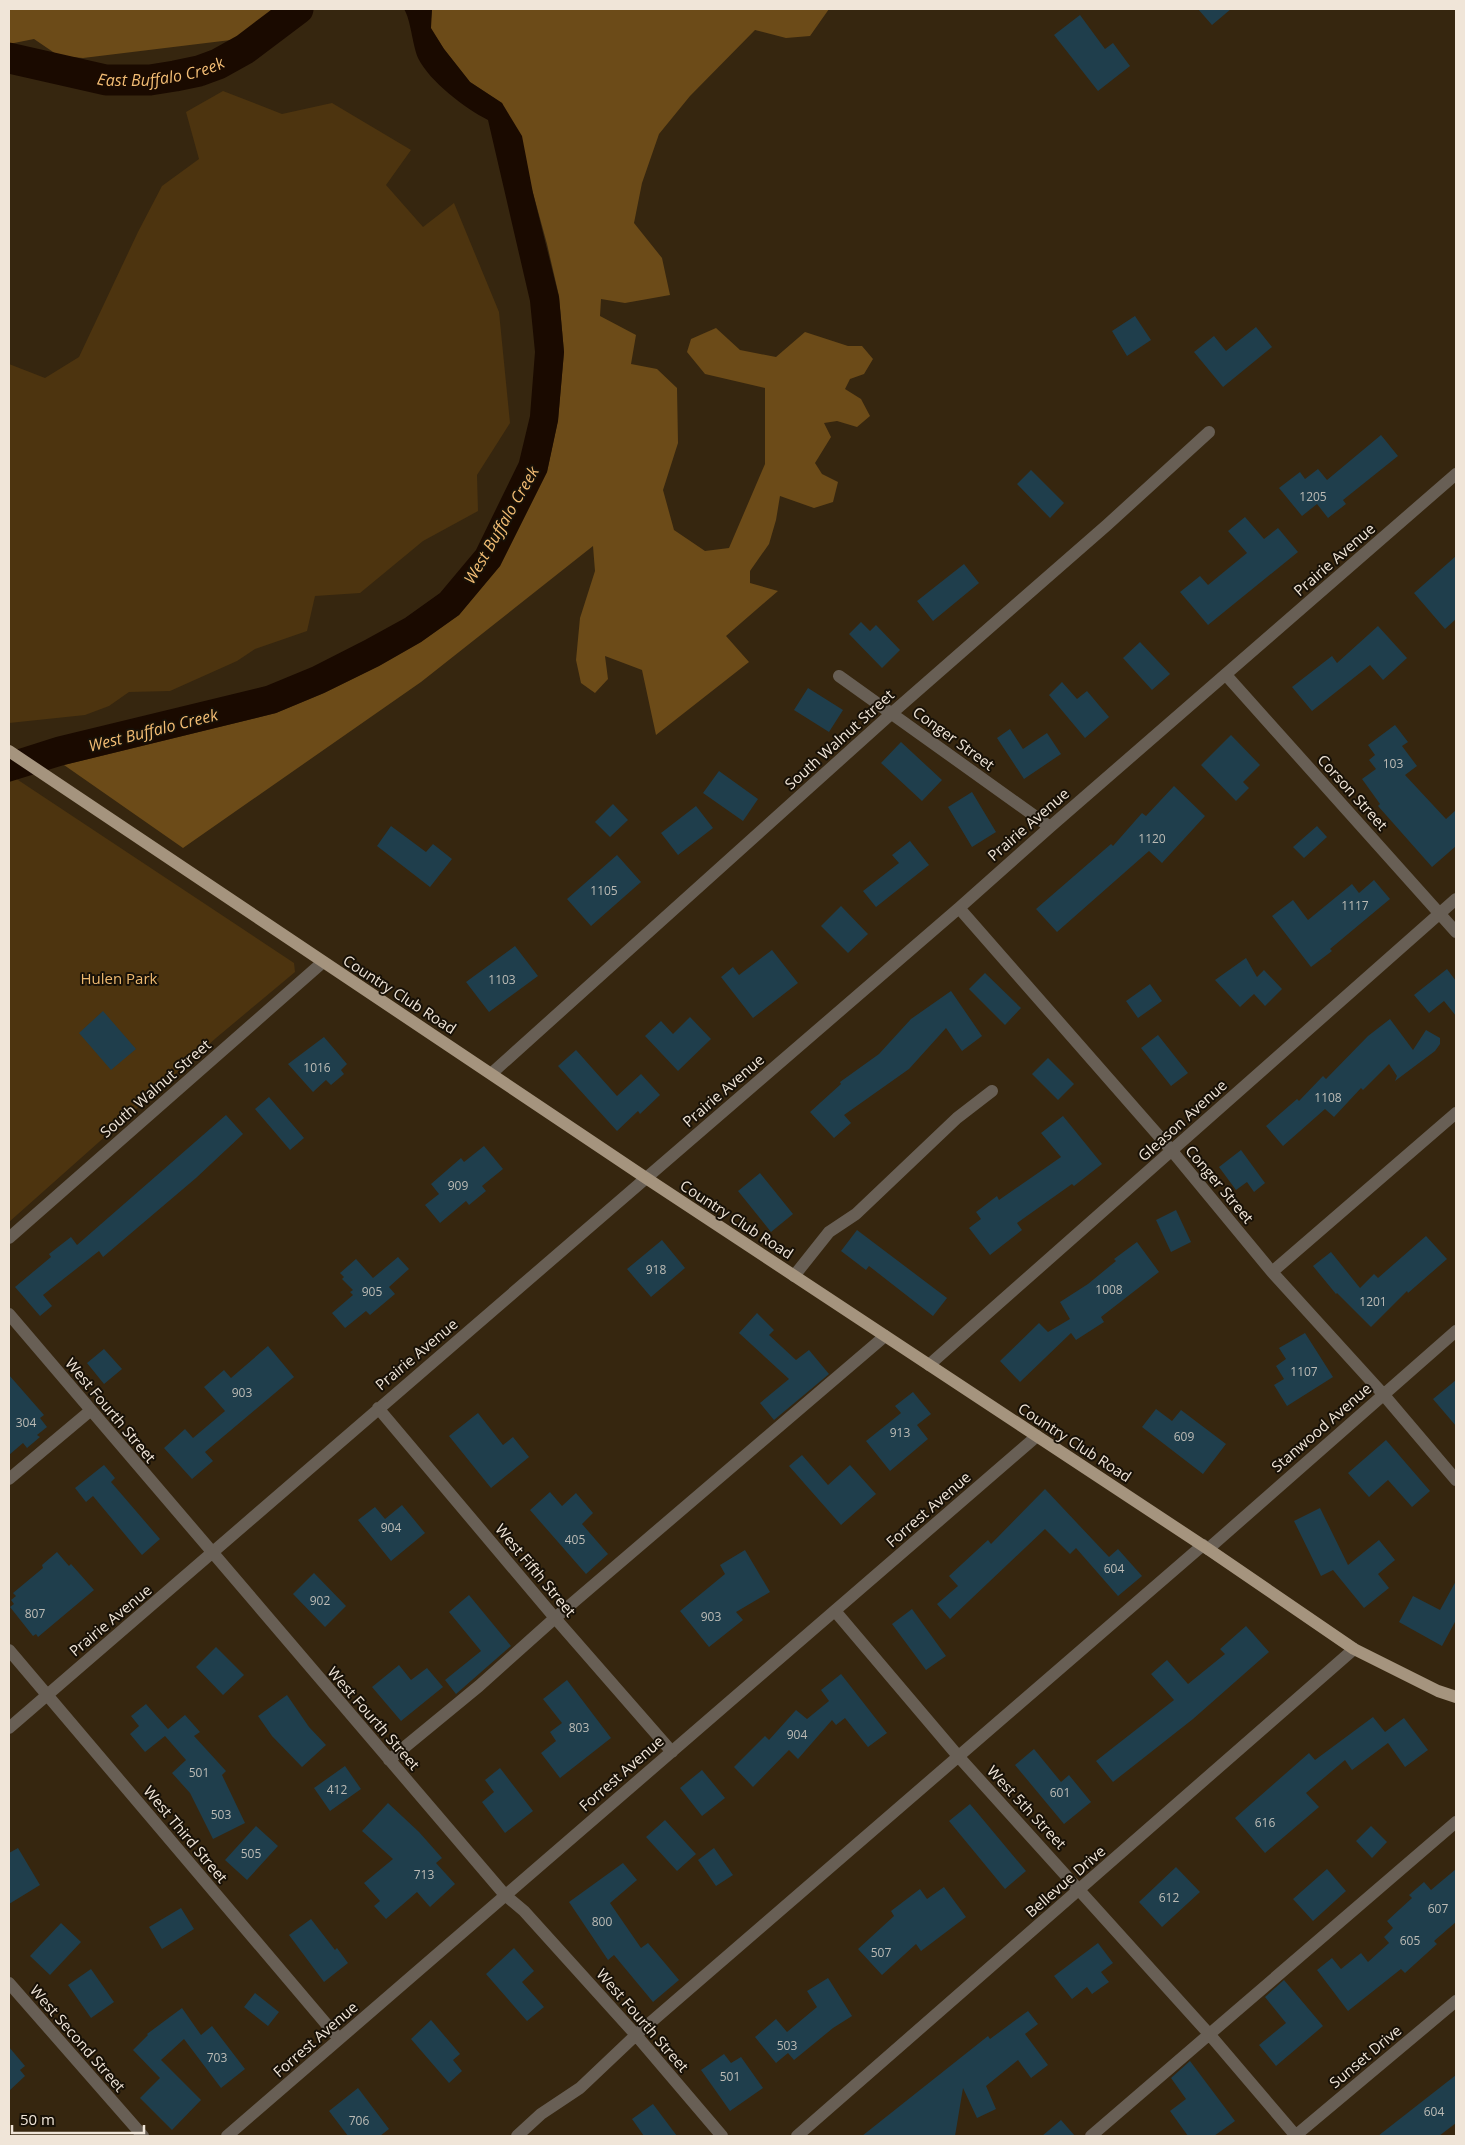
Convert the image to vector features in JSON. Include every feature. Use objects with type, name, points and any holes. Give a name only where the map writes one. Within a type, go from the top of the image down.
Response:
[{"type":"main road","name":"Country Club Road","points":[[9,751],[646,1178],[1205,1547],[1354,1649],[1438,1692],[1456,1697]]},
{"type":"street","name":"South Walnut Street","points":[[492,1074],[892,713],[1108,525],[1209,432]]},
{"type":"street","name":"Prairie Avenue","points":[[9,1728],[213,1554],[378,1408],[959,908],[1456,474]]},
{"type":"street","name":"Corson Street","points":[[1226,675],[1456,932]]},
{"type":"street","name":"Conger Street","points":[[839,676],[1050,827]]},
{"type":"street","name":"Gleason Avenue","points":[[930,1364],[1456,899]]},
{"type":"street","name":"Conger Street","points":[[959,908],[1172,1151],[1272,1272],[1383,1394],[1456,1480]]},
{"type":"street","name":"South Walnut Street","points":[[9,1238],[323,962]]},
{"type":"street","points":[[794,1276],[829,1232],[856,1214],[943,1131],[992,1091]]},
{"type":"street","points":[[1272,1272],[1456,1113]]},
{"type":"street","name":"West Fourth Street","points":[[9,1314],[505,1895],[524,1911],[636,2035],[722,2136]]},
{"type":"street","name":"Stanwood Avenue","points":[[517,2136],[541,2114],[580,2088],[636,2035],[958,1756],[1456,1331]]},
{"type":"street","points":[[389,1760],[479,1686],[555,1618],[885,1336]]},
{"type":"street","name":"West Fifth Street","points":[[378,1408],[555,1618],[672,1752]]},
{"type":"street","points":[[9,1479],[90,1411]]},
{"type":"street","name":"Forrest Avenue","points":[[227,2136],[1038,1436]]},
{"type":"street","name":"West 5th Street","points":[[835,1611],[958,1756],[1210,2035],[1296,2136]]},
{"type":"street","name":"Bellevue Drive","points":[[796,2136],[1081,1890],[1354,1649]]},
{"type":"street","name":"West Third Street","points":[[9,1650],[339,2039]]},
{"type":"street","points":[[1091,2136],[1456,1822]]},
{"type":"street","name":"West Second Street","points":[[9,1983],[143,2136]]},
{"type":"street","name":"Sunset Drive","points":[[1296,2136],[1456,2001]]},
{"type":"green space","points":[[223,91],[282,114],[332,103],[411,150],[386,185],[423,227],[454,203],[499,312],[510,423],[477,475],[478,511],[423,541],[360,593],[315,596],[307,631],[255,649],[237,661],[170,691],[129,692],[109,706],[85,715],[9,723],[9,364],[45,378],[79,357],[138,232],[162,186],[199,159],[186,112]]},
{"type":"green space","name":"Hulen Park","points":[[9,774],[294,963],[295,972],[216,1038],[9,1222]]},
{"type":"shaded area","points":[[9,9],[278,9],[239,39],[83,58],[59,56],[34,39],[9,44]]},
{"type":"shaded area","points":[[432,9],[829,9],[810,36],[786,38],[755,30],[690,96],[659,134],[642,183],[634,223],[662,258],[670,295],[625,303],[601,299],[600,316],[636,335],[631,364],[657,369],[677,388],[678,443],[663,490],[674,530],[705,551],[729,548],[765,464],[765,388],[705,374],[687,352],[691,339],[716,328],[740,350],[776,357],[805,332],[848,346],[862,346],[873,359],[864,374],[850,379],[845,389],[861,399],[870,416],[857,427],[837,421],[824,423],[831,437],[815,463],[822,474],[838,482],[833,502],[814,508],[780,496],[769,544],[750,571],[750,583],[778,591],[726,636],[749,662],[656,735],[642,670],[605,656],[608,679],[595,693],[581,683],[576,660],[580,618],[595,571],[593,546],[421,682],[183,848],[64,765],[276,713],[324,693],[379,666],[421,642],[459,615],[500,566],[547,472],[558,420],[564,352],[559,296],[547,244],[533,193],[502,103],[470,82],[444,49],[430,28]]},
{"type":"water","name":"West Buffalo Creek","points":[[404,9],[432,9],[431,28],[444,49],[470,82],[502,103],[522,136],[533,193],[559,297],[564,352],[558,421],[547,472],[500,566],[459,615],[421,642],[379,666],[324,693],[276,713],[64,765],[9,782],[9,752],[56,737],[266,686],[312,667],[405,618],[440,593],[476,550],[519,462],[530,416],[535,352],[530,301],[488,120],[449,94],[424,67],[418,58]]},
{"type":"building","points":[[1198,9],[1231,9],[1212,25]]},
{"type":"building","points":[[1080,15],[1105,49],[1113,43],[1130,66],[1098,91],[1054,35]]},
{"type":"building","points":[[1135,316],[1151,340],[1127,356],[1112,331]]},
{"type":"building","points":[[1256,327],[1272,347],[1223,387],[1194,352],[1214,336],[1226,351]]},
{"type":"building","points":[[1381,435],[1398,456],[1343,500],[1346,504],[1328,518],[1317,504],[1302,516],[1279,488],[1300,472],[1305,479],[1318,469],[1327,480]]},
{"type":"building","points":[[1031,470],[1064,503],[1050,518],[1017,484]]},
{"type":"building","points":[[1245,517],[1264,539],[1278,528],[1298,552],[1208,625],[1180,592],[1200,576],[1208,585],[1247,553],[1228,531]]},
{"type":"building","points":[[1456,556],[1456,619],[1445,629],[1414,593]]},
{"type":"building","points":[[964,564],[979,583],[933,621],[917,601]]},
{"type":"building","points":[[861,622],[870,631],[876,625],[900,650],[882,668],[849,634]]},
{"type":"building","points":[[1378,626],[1407,658],[1383,680],[1370,665],[1312,711],[1292,687],[1332,656],[1337,663]]},
{"type":"building","points":[[1140,642],[1170,674],[1152,690],[1123,658]]},
{"type":"building","points":[[1062,682],[1077,699],[1087,691],[1109,717],[1085,738],[1049,695]]},
{"type":"building","points":[[808,688],[843,710],[829,732],[794,710]]},
{"type":"building","points":[[1395,725],[1408,742],[1402,746],[1417,766],[1405,775],[1446,819],[1456,810],[1456,846],[1432,867],[1378,806],[1380,804],[1362,779],[1376,769],[1369,760],[1375,755],[1368,745]]},
{"type":"building","points":[[1010,729],[1023,749],[1047,733],[1061,754],[1024,779],[997,738]]},
{"type":"building","points":[[1231,735],[1260,765],[1243,782],[1249,788],[1236,801],[1201,765]]},
{"type":"building","points":[[901,742],[942,780],[922,801],[881,763]]},
{"type":"building","points":[[719,771],[758,799],[743,821],[703,793]]},
{"type":"building","points":[[1174,786],[1205,816],[1162,863],[1149,851],[1057,932],[1036,909],[1111,844],[1113,846],[1142,813],[1146,816]]},
{"type":"building","points":[[972,792],[996,832],[972,847],[948,807]]},
{"type":"building","points":[[613,804],[628,820],[610,837],[595,822]]},
{"type":"building","points":[[696,806],[713,828],[678,855],[661,833]]},
{"type":"building","points":[[391,826],[426,852],[433,844],[452,859],[430,887],[377,846]]},
{"type":"building","points":[[1317,826],[1327,837],[1304,858],[1293,847]]},
{"type":"building","points":[[910,841],[929,865],[876,907],[863,891],[899,863],[892,855]]},
{"type":"building","points":[[617,855],[641,882],[591,926],[567,899]]},
{"type":"building","points":[[1374,880],[1390,899],[1330,949],[1332,951],[1311,967],[1272,916],[1293,900],[1308,920],[1352,884],[1359,893]]},
{"type":"building","points":[[841,906],[868,934],[848,953],[821,926]]},
{"type":"building","points":[[515,946],[538,976],[489,1012],[466,982]]},
{"type":"building","points":[[772,950],[798,983],[753,1018],[721,977],[733,967],[739,975]]},
{"type":"building","points":[[1246,958],[1257,977],[1264,970],[1282,989],[1265,1006],[1254,994],[1240,1007],[1215,980]]},
{"type":"building","points":[[1447,969],[1456,981],[1456,1016],[1444,1001],[1429,1013],[1414,995]]},
{"type":"building","points":[[985,973],[1021,1008],[1005,1025],[969,989]]},
{"type":"building","points":[[1150,984],[1162,1001],[1138,1018],[1126,1001]]},
{"type":"building","points":[[951,991],[982,1036],[962,1051],[946,1028],[909,1069],[844,1115],[851,1123],[834,1138],[810,1112],[841,1084],[840,1082],[879,1054],[911,1019]]},
{"type":"building","points":[[103,1011],[136,1049],[111,1070],[79,1033]]},
{"type":"building","points":[[690,1017],[711,1039],[678,1071],[645,1036],[661,1021],[673,1034]]},
{"type":"building","points":[[1390,1019],[1413,1050],[1426,1030],[1440,1038],[1440,1044],[1435,1051],[1395,1081],[1397,1076],[1389,1064],[1363,1090],[1361,1088],[1334,1117],[1325,1109],[1283,1146],[1266,1126],[1297,1099],[1299,1101],[1323,1076],[1326,1079],[1368,1036]]},
{"type":"building","points":[[1158,1035],[1188,1073],[1171,1086],[1141,1048]]},
{"type":"building","points":[[324,1037],[347,1064],[341,1070],[344,1074],[331,1085],[326,1080],[313,1092],[288,1064]]},
{"type":"building","points":[[576,1050],[617,1096],[641,1074],[660,1095],[640,1114],[638,1111],[617,1131],[558,1066]]},
{"type":"building","points":[[1048,1058],[1074,1084],[1058,1100],[1032,1074]]},
{"type":"building","points":[[269,1097],[304,1138],[290,1150],[255,1109]]},
{"type":"building","points":[[226,1115],[243,1134],[196,1178],[103,1257],[99,1251],[43,1295],[52,1306],[40,1316],[15,1287],[51,1257],[49,1254],[71,1237],[77,1245]]},
{"type":"building","points":[[1063,1116],[1102,1164],[1074,1186],[1072,1184],[1017,1223],[1022,1230],[990,1255],[969,1228],[981,1219],[976,1212],[997,1196],[999,1200],[1061,1157],[1041,1133]]},
{"type":"building","points":[[484,1146],[503,1169],[482,1186],[486,1191],[469,1205],[466,1201],[440,1223],[425,1205],[439,1194],[431,1184],[461,1158],[464,1162]]},
{"type":"building","points":[[1241,1150],[1265,1183],[1254,1192],[1247,1182],[1236,1190],[1219,1167]]},
{"type":"building","points":[[760,1173],[793,1214],[771,1232],[738,1191]]},
{"type":"building","points":[[1176,1210],[1191,1242],[1171,1252],[1156,1220]]},
{"type":"building","points":[[857,1230],[947,1298],[933,1316],[869,1266],[866,1270],[841,1251]]},
{"type":"building","points":[[1426,1236],[1447,1259],[1408,1293],[1407,1291],[1371,1327],[1336,1294],[1313,1266],[1331,1252],[1360,1288],[1374,1274],[1378,1278]]},
{"type":"building","points":[[662,1240],[685,1268],[651,1297],[627,1269]]},
{"type":"building","points":[[1137,1242],[1159,1272],[1101,1317],[1104,1322],[1076,1340],[1071,1333],[1020,1382],[1000,1361],[1039,1323],[1048,1332],[1070,1319],[1060,1302],[1088,1284],[1116,1261],[1114,1259]]},
{"type":"building","points":[[398,1257],[409,1269],[389,1287],[395,1294],[370,1315],[366,1311],[345,1328],[332,1313],[353,1295],[350,1292],[353,1290],[342,1279],[344,1277],[340,1273],[356,1259],[373,1278]]},
{"type":"building","points":[[757,1313],[774,1330],[769,1335],[796,1360],[809,1350],[829,1374],[774,1420],[760,1403],[789,1379],[739,1333]]},
{"type":"building","points":[[1305,1333],[1333,1377],[1287,1406],[1274,1385],[1284,1379],[1276,1366],[1286,1359],[1279,1348]]},
{"type":"building","points":[[268,1346],[294,1377],[205,1452],[213,1461],[192,1479],[164,1448],[185,1429],[193,1438],[225,1411],[204,1387],[224,1370],[231,1378]]},
{"type":"building","points":[[104,1349],[122,1369],[104,1384],[87,1363]]},
{"type":"building","points":[[9,1375],[44,1415],[40,1418],[47,1427],[37,1435],[40,1437],[27,1448],[23,1443],[9,1455]]},
{"type":"building","points":[[1456,1380],[1456,1426],[1433,1399]]},
{"type":"building","points":[[913,1392],[931,1414],[917,1425],[928,1439],[890,1471],[866,1441],[901,1413],[895,1406]]},
{"type":"building","points":[[1156,1409],[1172,1421],[1181,1410],[1226,1444],[1203,1474],[1142,1427]]},
{"type":"building","points":[[478,1413],[503,1445],[513,1437],[529,1457],[491,1488],[449,1436]]},
{"type":"building","points":[[1386,1440],[1430,1491],[1412,1507],[1388,1480],[1369,1497],[1348,1473]]},
{"type":"building","points":[[802,1455],[828,1485],[850,1465],[876,1494],[841,1525],[789,1466]]},
{"type":"building","points":[[104,1465],[115,1478],[111,1482],[160,1539],[142,1555],[93,1496],[86,1502],[75,1488]]},
{"type":"building","points":[[1045,1489],[1109,1557],[1118,1549],[1142,1576],[1118,1596],[1076,1548],[1070,1554],[1045,1529],[950,1619],[937,1604],[958,1586],[949,1576],[988,1540],[991,1544]]},
{"type":"building","points":[[550,1492],[562,1506],[576,1493],[593,1513],[582,1524],[608,1554],[586,1574],[530,1510]]},
{"type":"building","points":[[402,1505],[425,1533],[391,1561],[358,1520],[375,1507],[385,1519]]},
{"type":"building","points":[[1320,1508],[1348,1565],[1379,1540],[1395,1560],[1378,1574],[1389,1588],[1364,1608],[1333,1570],[1321,1576],[1294,1521]]},
{"type":"building","points":[[745,1550],[770,1592],[736,1612],[743,1620],[709,1647],[680,1611],[725,1574],[720,1565]]},
{"type":"building","points":[[57,1552],[69,1566],[71,1564],[94,1590],[38,1637],[36,1634],[33,1636],[10,1607],[14,1604],[11,1600],[16,1596],[13,1593],[43,1568],[42,1565]]},
{"type":"building","points":[[314,1573],[346,1606],[325,1627],[293,1594]]},
{"type":"building","points":[[1456,1581],[1456,1620],[1442,1646],[1399,1622],[1413,1596],[1440,1610]]},
{"type":"building","points":[[469,1595],[511,1646],[456,1694],[445,1680],[481,1651],[449,1612]]},
{"type":"building","points":[[912,1609],[946,1656],[926,1670],[892,1624]]},
{"type":"building","points":[[1246,1626],[1269,1652],[1193,1719],[1113,1782],[1096,1761],[1174,1700],[1151,1674],[1167,1660],[1188,1684],[1225,1654],[1220,1649]]},
{"type":"building","points":[[216,1647],[244,1675],[223,1695],[196,1667]]},
{"type":"building","points":[[399,1665],[411,1680],[427,1668],[443,1687],[401,1721],[372,1687]]},
{"type":"building","points":[[841,1674],[887,1733],[868,1747],[845,1718],[836,1725],[832,1720],[798,1759],[789,1750],[753,1787],[734,1767],[765,1736],[769,1740],[796,1710],[807,1719],[829,1701],[821,1690]]},
{"type":"building","points":[[567,1680],[611,1738],[560,1778],[541,1753],[556,1741],[550,1732],[562,1723],[543,1699]]},
{"type":"building","points":[[287,1695],[309,1727],[326,1745],[302,1767],[272,1736],[258,1716]]},
{"type":"building","points":[[146,1704],[168,1729],[185,1715],[200,1732],[194,1736],[226,1771],[222,1775],[245,1823],[213,1839],[190,1793],[172,1773],[186,1760],[165,1736],[145,1752],[130,1734],[139,1726],[131,1716]]},
{"type":"building","points":[[1373,1717],[1385,1732],[1404,1718],[1428,1750],[1405,1767],[1388,1743],[1352,1770],[1345,1760],[1306,1793],[1319,1807],[1265,1853],[1235,1818],[1309,1753],[1315,1760]]},
{"type":"building","points":[[1034,1749],[1061,1782],[1069,1775],[1091,1802],[1064,1824],[1015,1765]]},
{"type":"building","points":[[345,1766],[361,1789],[330,1811],[314,1788]]},
{"type":"building","points":[[500,1768],[533,1811],[505,1833],[482,1802],[494,1792],[485,1780]]},
{"type":"building","points":[[702,1770],[725,1798],[702,1816],[680,1788]]},
{"type":"building","points":[[388,1803],[419,1832],[442,1858],[436,1863],[455,1884],[430,1907],[417,1892],[386,1919],[374,1906],[380,1901],[364,1883],[393,1859],[362,1831]]},
{"type":"building","points":[[970,1804],[1026,1871],[1005,1889],[949,1821]]},
{"type":"building","points":[[665,1820],[696,1854],[677,1871],[646,1837]]},
{"type":"building","points":[[256,1826],[278,1846],[247,1880],[225,1860]]},
{"type":"building","points":[[1371,1826],[1387,1842],[1372,1858],[1356,1841]]},
{"type":"building","points":[[18,1848],[40,1885],[9,1904],[9,1853]]},
{"type":"building","points":[[714,1848],[733,1875],[716,1886],[698,1860]]},
{"type":"building","points":[[623,1863],[637,1880],[610,1903],[641,1948],[648,1943],[679,1980],[653,2002],[614,1955],[608,1960],[569,1902]]},
{"type":"building","points":[[1176,1867],[1200,1892],[1162,1927],[1139,1902]]},
{"type":"building","points":[[1327,1869],[1346,1891],[1313,1921],[1293,1899]]},
{"type":"building","points":[[1456,1869],[1456,1922],[1434,1941],[1437,1944],[1405,1973],[1401,1969],[1348,2011],[1317,1970],[1332,1958],[1341,1969],[1361,1953],[1368,1962],[1389,1943],[1384,1937],[1393,1928],[1387,1921],[1412,1898],[1409,1895],[1424,1882],[1431,1890]]},
{"type":"building","points":[[944,1887],[966,1917],[921,1951],[916,1944],[882,1975],[858,1949],[894,1916],[891,1911],[920,1889],[927,1899]]},
{"type":"building","points":[[181,1908],[194,1929],[162,1949],[149,1927]]},
{"type":"building","points":[[311,1919],[335,1950],[337,1948],[348,1963],[324,1982],[289,1935]]},
{"type":"building","points":[[61,1923],[81,1942],[50,1975],[30,1956]]},
{"type":"building","points":[[1098,1943],[1113,1963],[1101,1972],[1109,1982],[1092,1994],[1087,1987],[1072,1999],[1054,1976]]},
{"type":"building","points":[[514,1948],[534,1971],[522,1982],[544,2007],[527,2021],[486,1974]]},
{"type":"building","points":[[91,1969],[114,2002],[91,2018],[68,1985]]},
{"type":"building","points":[[828,1978],[852,2016],[833,2028],[794,2060],[788,2053],[776,2063],[755,2037],[776,2019],[787,2032],[817,2007],[807,1991]]},
{"type":"building","points":[[1284,1980],[1323,2026],[1276,2066],[1259,2045],[1286,2023],[1265,1997]]},
{"type":"building","points":[[255,1993],[279,2012],[268,2026],[244,2007]]},
{"type":"building","points":[[182,2008],[201,2035],[212,2026],[245,2069],[221,2088],[184,2039],[161,2060],[201,2100],[172,2130],[140,2098],[160,2078],[133,2050],[147,2034]]},
{"type":"building","points":[[1028,2011],[1038,2024],[1025,2034],[1048,2065],[1031,2078],[1018,2060],[986,2086],[996,2109],[977,2118],[963,2088],[955,2136],[862,2136],[988,2036],[990,2039]]},
{"type":"building","points":[[431,2020],[460,2054],[453,2060],[462,2071],[449,2083],[411,2039]]},
{"type":"building","points":[[9,2047],[25,2066],[20,2070],[25,2076],[9,2091]]},
{"type":"building","points":[[724,2054],[731,2063],[741,2057],[763,2088],[730,2111],[701,2070]]},
{"type":"building","points":[[1190,2061],[1235,2121],[1214,2136],[1188,2136],[1170,2111],[1186,2099],[1171,2078]]},
{"type":"building","points":[[1456,2075],[1456,2123],[1439,2136],[1378,2136]]},
{"type":"building","points":[[358,2088],[389,2129],[380,2136],[348,2136],[329,2111]]},
{"type":"building","points":[[653,2104],[677,2136],[644,2136],[632,2119]]},
{"type":"building","points":[[1061,2120],[1075,2136],[1042,2136]]},
{"type":"waterway","name":"East Buffalo Creek","points":[[9,58],[106,80],[150,80],[175,76],[199,71],[218,64],[245,49],[298,9]]}]
